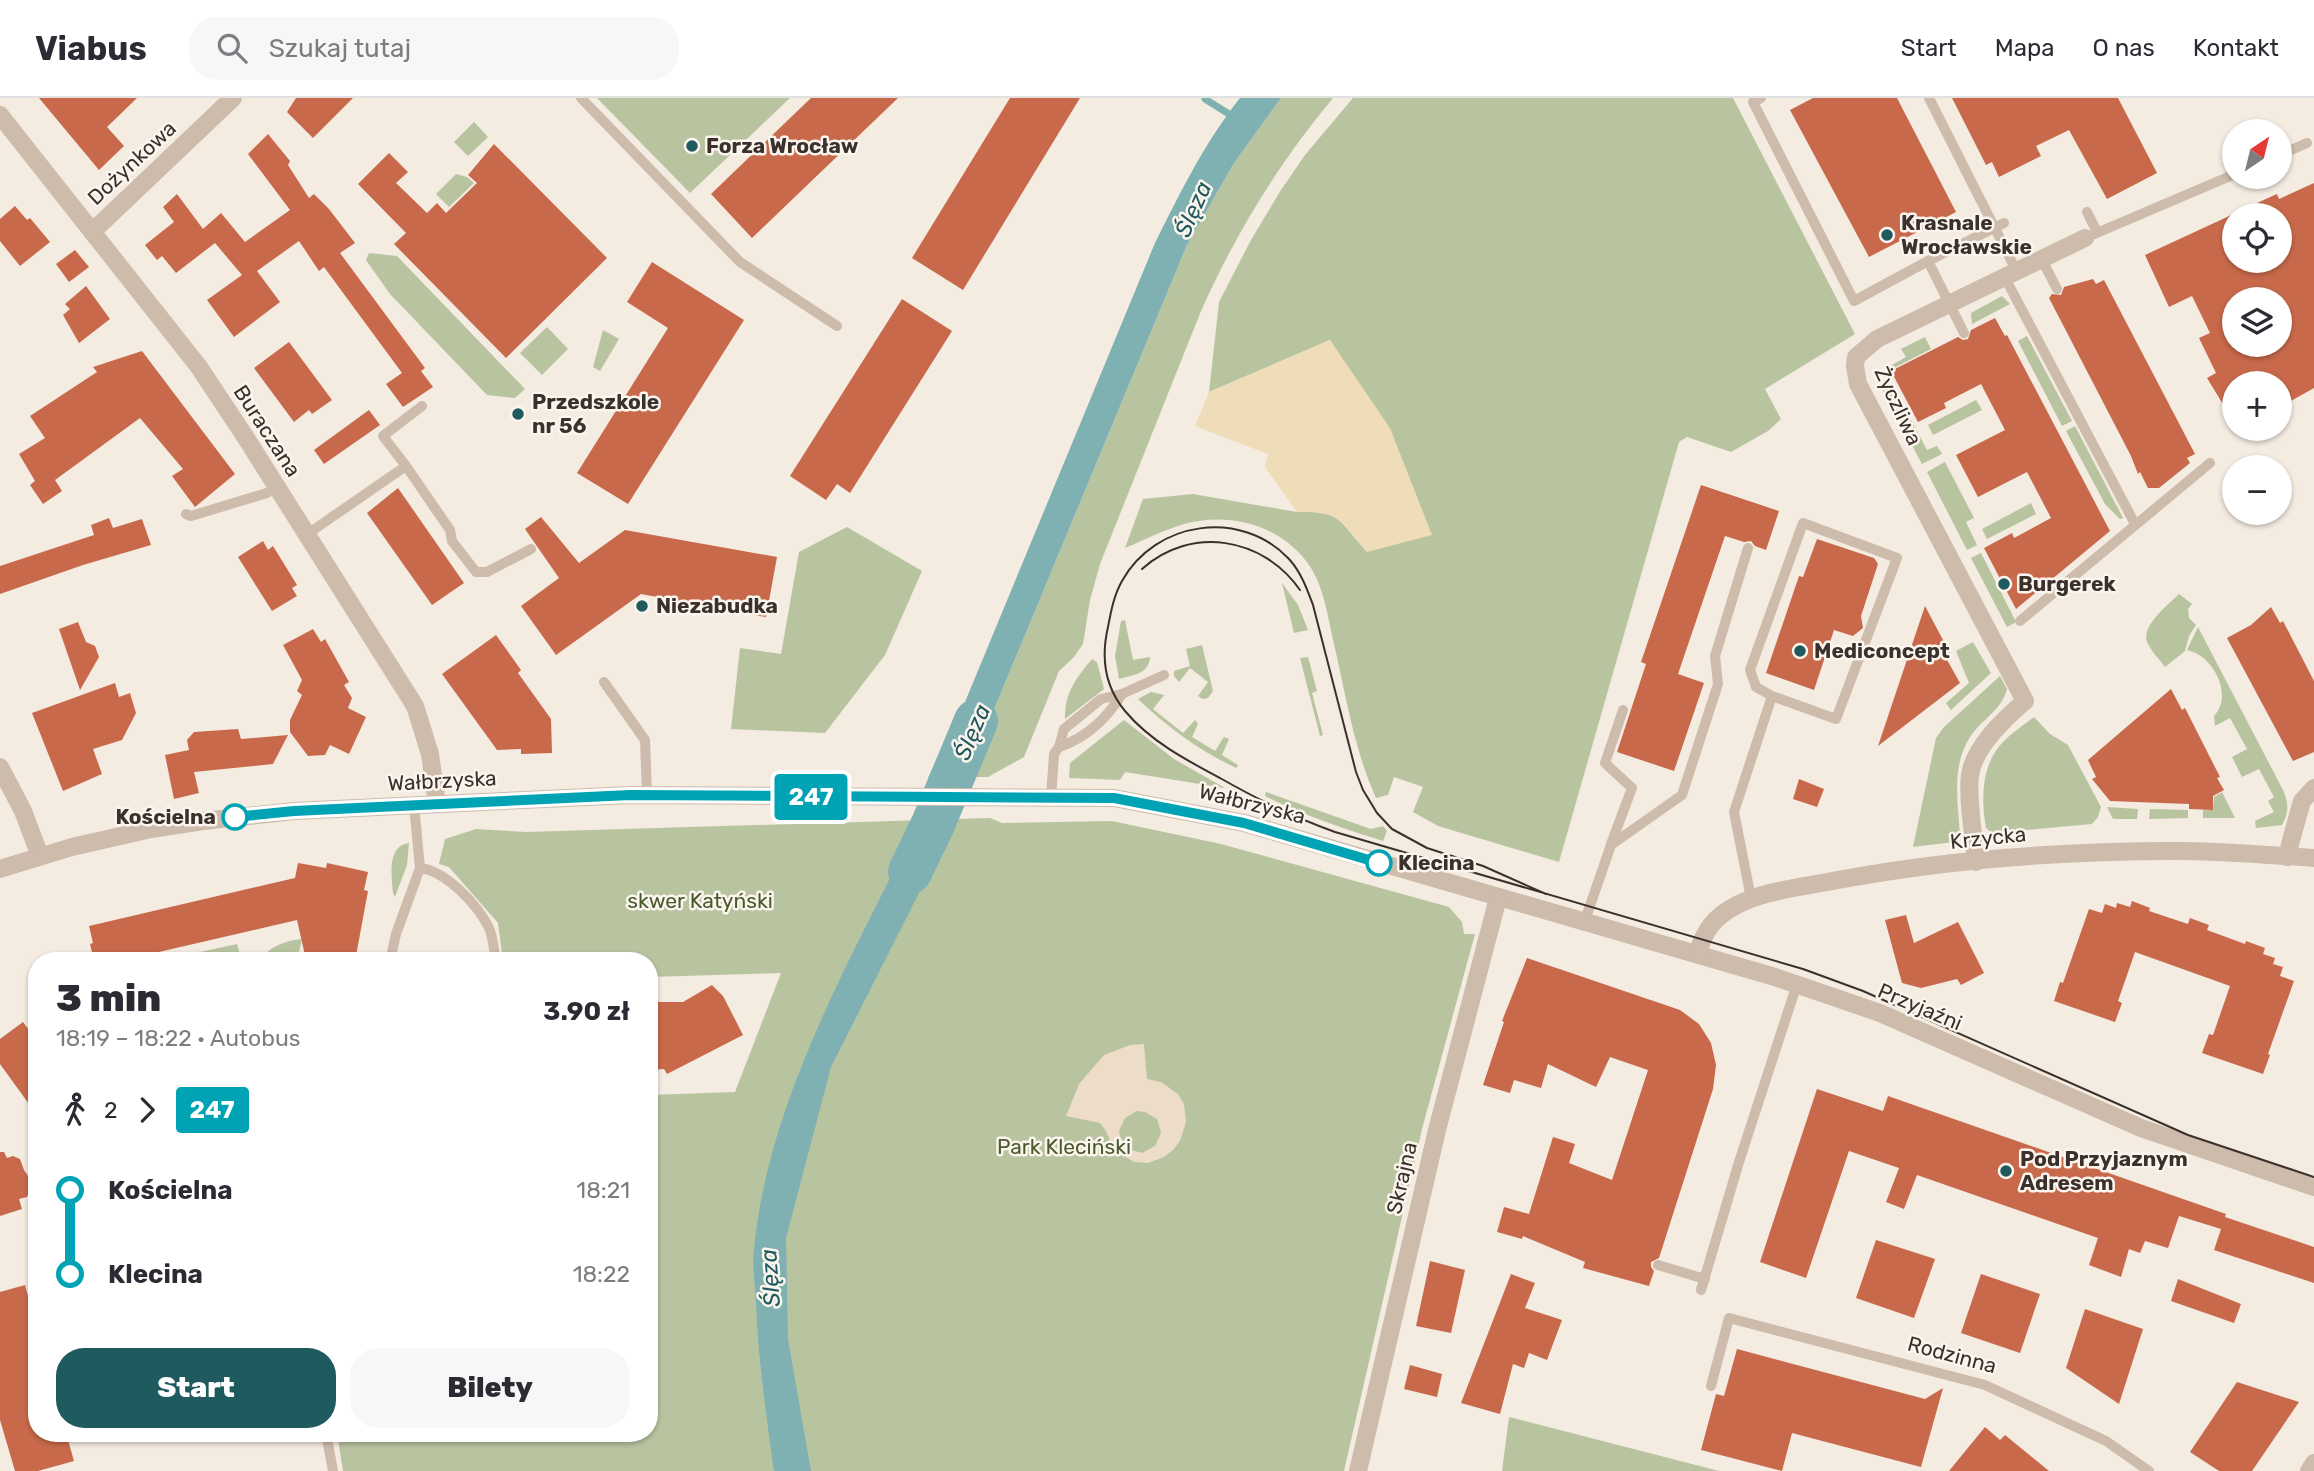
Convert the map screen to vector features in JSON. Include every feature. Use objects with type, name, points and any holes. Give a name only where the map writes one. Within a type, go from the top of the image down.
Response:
[{"type":"street","name":"Dożynkowa","points":[[92,232],[233,98]]},
{"type":"street","name":"Buraczana","points":[[0,115],[199,367],[415,706],[430,754],[437,804]]},
{"type":"street","name":"Życzliwa","points":[[1976,862],[1970,774],[1985,742],[2003,720],[2025,701],[1858,384],[1856,357],[1877,339],[2091,235]]},
{"type":"street","points":[[0,767],[23,811],[40,856]]},
{"type":"street","points":[[2288,857],[2302,800],[2314,788]]},
{"type":"street","name":"Wałbrzyska","points":[[0,869],[40,856],[151,829],[294,811],[647,795],[892,799],[1114,798],[1244,823],[1498,898]]},
{"type":"street","name":"Krzycka","points":[[1697,954],[1704,932],[1718,918],[1751,898],[1857,876],[2050,855],[2176,851],[2314,858]]},
{"type":"street","name":"Przyjaźni","points":[[1498,898],[1797,984],[1880,1013],[2141,1128],[2314,1187]]},
{"type":"street","name":"Skrajna","points":[[1358,1471],[1434,1142],[1498,898]]},
{"type":"street","points":[[2309,1471],[2314,1463]]},
{"type":"lane","points":[[581,98],[740,262],[838,326]]},
{"type":"lane","points":[[1761,98],[1753,102],[1854,300],[2000,225]]},
{"type":"lane","points":[[1929,98],[2000,225],[2010,273],[2135,524]]},
{"type":"lane","points":[[2292,150],[2306,144]]},
{"type":"lane","points":[[2087,212],[2091,235],[2222,180]]},
{"type":"lane","points":[[2041,258],[2057,289]]},
{"type":"lane","points":[[1928,261],[1964,333]]},
{"type":"lane","points":[[422,406],[383,436],[450,530],[452,541],[476,572],[487,572],[531,550]]},
{"type":"lane","points":[[2020,621],[2210,463]]},
{"type":"lane","points":[[306,535],[406,466]]},
{"type":"lane","points":[[186,514],[191,516],[267,493],[276,487]]},
{"type":"lane","points":[[1803,523],[1897,558],[1836,719],[1772,696],[1756,687],[1750,670],[1803,523]]},
{"type":"lane","points":[[1611,845],[1682,795],[1718,684],[1715,656],[1748,548]]},
{"type":"lane","points":[[1051,798],[1054,754],[1064,729],[1101,699],[1122,694],[1164,675]]},
{"type":"lane","points":[[604,682],[645,740],[647,795]]},
{"type":"lane","points":[[1059,747],[1074,742],[1093,728],[1111,712],[1122,694]]},
{"type":"lane","points":[[1751,898],[1734,812],[1772,696]]},
{"type":"lane","points":[[1584,923],[1632,788],[1605,763],[1623,710]]},
{"type":"lane","points":[[392,952],[420,868],[414,805]]},
{"type":"lane","points":[[420,868],[433,870],[448,879],[472,905],[489,929],[494,952]]},
{"type":"lane","points":[[1700,1290],[1797,984]]},
{"type":"lane","points":[[1658,1265],[1705,1279]]},
{"type":"lane","name":"Rodzinna","points":[[1712,1386],[1729,1318],[1985,1385],[2106,1441],[2149,1471]]},
{"type":"lane","points":[[328,1442],[333,1471]]},
{"type":"green space","name":"Forza Wrocław","points":[[597,98],[790,98],[690,193]]},
{"type":"green space","points":[[1281,98],[1333,98],[1276,174],[1244,226],[1201,311],[1100,564],[1090,600],[1083,644],[1059,671],[1024,757],[988,777],[966,777],[1187,245],[1234,163]]},
{"type":"green space","points":[[1353,98],[1733,98],[1855,334],[1765,389],[1781,419],[1768,431],[1731,452],[1687,437],[1679,442],[1559,862],[1438,826],[1413,812],[1423,787],[1394,777],[1388,795],[1376,798],[1356,741],[1320,586],[1311,568],[1286,542],[1255,525],[1220,519],[1184,524],[1125,548],[1143,499],[1193,494],[1297,512],[1320,512],[1337,517],[1367,552],[1330,340],[1209,392],[1219,302],[1281,190],[1305,155]]},
{"type":"green space","points":[[474,122],[488,137],[468,156],[454,142]]},
{"type":"green space","points":[[456,174],[467,177],[474,183],[449,207],[436,194]]},
{"type":"green space","points":[[369,253],[397,256],[525,389],[515,398],[487,395],[390,294],[366,260]]},
{"type":"green space","points":[[2002,296],[2010,304],[1972,324],[1971,313]]},
{"type":"green space","points":[[547,327],[568,349],[542,375],[520,353]]},
{"type":"green space","points":[[603,330],[619,339],[600,371],[593,367]]},
{"type":"green space","points":[[2027,336],[2072,421],[2062,426],[2018,341]]},
{"type":"green space","points":[[1925,337],[1931,349],[1892,369],[1890,366],[1906,357],[1901,349]]},
{"type":"green space","points":[[1892,384],[1927,450],[1937,446],[1942,454],[1922,464],[1882,389]]},
{"type":"green space","points":[[1976,400],[1982,410],[1933,435],[1928,425]]},
{"type":"green space","points":[[2075,426],[2123,518],[2120,519],[2105,504],[2066,431]]},
{"type":"green space","points":[[1945,462],[1974,518],[1966,522],[1977,545],[1967,550],[1927,472]]},
{"type":"green space","points":[[2031,503],[2036,514],[1987,539],[1982,529]]},
{"type":"green space","points":[[847,527],[922,571],[885,655],[825,733],[731,729],[740,648],[781,654],[799,552]]},
{"type":"green space","points":[[1981,553],[2016,622],[2007,627],[1971,558]]},
{"type":"green space","points":[[1282,583],[1298,605],[1308,630],[1294,633]]},
{"type":"green space","points":[[2179,594],[2192,604],[2188,609],[2189,618],[2196,625],[2189,636],[2185,651],[2165,667],[2146,637],[2156,617]]},
{"type":"green space","points":[[1125,620],[1133,660],[1150,657],[1143,670],[1119,679],[1115,656],[1121,621]]},
{"type":"green space","points":[[2198,627],[2283,790],[2287,808],[2282,825],[2256,828],[2255,821],[2274,812],[2268,801],[2274,797],[2259,769],[2242,777],[2232,757],[2247,749],[2230,718],[2215,726],[2214,716],[2222,698],[2218,677],[2205,659],[2187,650]]},
{"type":"green space","points":[[1973,642],[1991,673],[1951,710],[1946,703],[1969,683],[1956,651]]},
{"type":"green space","points":[[1202,645],[1213,691],[1208,698],[1203,699],[1198,696],[1208,682],[1190,668],[1179,682],[1174,676],[1174,671],[1190,666],[1186,649]]},
{"type":"green space","points":[[1308,657],[1317,691],[1312,693],[1323,735],[1320,736],[1300,658]]},
{"type":"green space","points":[[1092,659],[1097,662],[1104,689],[1065,719],[1072,687]]},
{"type":"green space","points":[[2000,676],[2007,689],[2001,703],[1970,737],[1960,760],[1957,797],[1960,835],[1954,842],[1913,847],[1936,738],[1944,727]]},
{"type":"green space","points":[[1151,692],[1164,695],[1153,709],[1183,733],[1195,720],[1198,724],[1192,737],[1215,751],[1224,737],[1229,739],[1222,755],[1238,765],[1236,768],[1184,738],[1138,699]]},
{"type":"green space","points":[[2034,717],[2050,734],[2068,745],[2101,807],[2098,817],[2092,824],[1992,833],[1986,828],[1983,806],[1984,783],[1990,761],[2006,739]]},
{"type":"green space","points":[[1124,720],[1174,759],[1225,788],[1125,772],[1120,780],[1069,778],[1070,763]]},
{"type":"green space","points":[[1266,792],[1371,829],[1383,826],[1387,831],[1383,841],[1294,809],[1265,796]]},
{"type":"green space","points":[[2222,792],[2235,818],[2203,818],[2203,810],[2213,810],[2214,797]]},
{"type":"green space","points":[[2107,807],[2138,809],[2137,819],[2113,819]]},
{"type":"green space","points":[[2150,809],[2188,810],[2188,818],[2149,819]]},
{"type":"green space","name":"Park Kleciński","points":[[990,818],[1002,823],[1112,821],[1221,844],[1449,907],[1462,922],[1464,934],[1475,934],[1422,1129],[1344,1471],[343,1471],[338,1442],[658,1442],[658,1095],[735,1092],[781,973],[658,977],[658,952],[502,952],[498,923],[449,867],[439,864],[445,839],[476,829],[526,832]]},
{"type":"green space","points":[[409,843],[407,865],[395,897],[392,863],[397,850]]},
{"type":"green space","points":[[302,939],[299,952],[267,952],[278,945]]},
{"type":"green space","points":[[237,944],[239,952],[200,952]]},
{"type":"green space","points":[[1509,1417],[1719,1471],[1502,1471]]},
{"type":"sand","points":[[1330,340],[1390,428],[1432,535],[1367,552],[1345,525],[1331,516],[1297,512],[1265,467],[1268,454],[1195,426],[1209,392]]},
{"type":"shaded area","points":[[1144,1044],[1147,1079],[1161,1082],[1178,1094],[1184,1104],[1186,1122],[1180,1141],[1164,1157],[1148,1163],[1134,1162],[1121,1154],[1111,1143],[1100,1123],[1066,1116],[1079,1084],[1104,1055],[1130,1045]],"holes":[[[1137,1111],[1157,1119],[1161,1133],[1155,1146],[1142,1153],[1128,1149],[1120,1138],[1119,1131],[1125,1118]]]},
{"type":"water","points":[[1240,98],[1281,98],[1234,163],[1187,245],[966,777],[928,778],[941,760],[1155,243],[1204,150]]},
{"type":"water","points":[[952,819],[917,897],[831,1067],[786,1238],[788,1339],[811,1471],[774,1471],[760,1365],[753,1262],[762,1194],[776,1139],[816,1032],[915,828],[916,820]]},
{"type":"building","points":[[39,98],[137,98],[107,127],[124,146],[99,170]]},
{"type":"building","points":[[296,98],[353,98],[313,138],[287,112]]},
{"type":"building","points":[[811,98],[898,98],[752,238],[711,194]]},
{"type":"building","points":[[1010,98],[1080,98],[963,290],[912,258]]},
{"type":"building","points":[[1813,98],[1897,98],[1956,212],[1869,257],[1790,110]]},
{"type":"building","points":[[1952,98],[2118,98],[2157,173],[2107,199],[2069,130],[2036,146],[2041,156],[1999,177],[1992,162],[1986,165]]},
{"type":"building","points":[[268,134],[290,161],[288,165],[309,198],[314,194],[355,243],[340,253],[425,368],[421,371],[433,387],[403,407],[386,384],[402,373],[324,267],[319,271],[299,241],[257,271],[280,302],[234,337],[207,300],[242,275],[215,243],[176,273],[162,256],[157,260],[145,245],[174,222],[163,207],[177,194],[203,229],[221,213],[245,242],[290,210],[248,154]]},
{"type":"building","points":[[494,144],[607,258],[506,358],[394,244],[406,233],[358,184],[389,153],[408,172],[396,183],[427,213],[437,203],[446,213],[477,183],[468,175]]},
{"type":"building","points":[[2314,183],[2314,388],[2292,400],[2292,371],[2222,371],[2222,403],[2207,378],[2216,373],[2199,338],[2210,333],[2192,296],[2169,307],[2145,255],[2222,219],[2222,273],[2292,273],[2292,203],[2258,203],[2277,194],[2279,199]]},
{"type":"building","points":[[15,206],[27,220],[30,218],[50,242],[20,266],[0,241],[0,219]]},
{"type":"building","points":[[75,250],[89,267],[69,282],[56,264]]},
{"type":"building","points":[[652,262],[744,320],[628,504],[577,473],[668,328],[627,302]]},
{"type":"building","points":[[2093,279],[2096,284],[2104,280],[2195,454],[2187,458],[2190,463],[2159,488],[2148,488],[2140,472],[2138,474],[2049,298],[2052,294],[2061,295],[2064,287]]},
{"type":"building","points":[[86,286],[110,319],[79,343],[63,315],[70,309],[65,304]]},
{"type":"building","points":[[902,299],[952,331],[850,493],[837,484],[826,500],[790,476]]},
{"type":"building","points":[[1995,318],[2005,336],[2007,335],[2110,531],[2016,609],[1984,548],[2012,533],[2014,538],[2051,518],[2027,472],[1978,497],[1956,455],[2005,430],[1981,384],[1944,403],[1946,408],[1918,422],[1891,371],[1958,337],[1968,339],[1971,330]]},
{"type":"building","points":[[289,342],[332,400],[312,414],[309,410],[294,422],[254,368]]},
{"type":"building","points":[[142,351],[235,474],[195,507],[172,476],[183,469],[140,418],[55,480],[62,491],[43,504],[30,485],[35,481],[19,454],[45,438],[30,416],[97,372],[93,367]]},
{"type":"building","points":[[369,410],[380,425],[324,464],[314,450]]},
{"type":"building","points":[[1701,485],[1779,511],[1766,550],[1755,546],[1751,541],[1744,542],[1725,536],[1678,674],[1704,683],[1674,771],[1617,752],[1646,664],[1641,662]]},
{"type":"building","points":[[398,488],[464,583],[432,605],[367,513]]},
{"type":"building","points":[[541,517],[579,563],[625,530],[777,557],[766,617],[641,594],[556,655],[521,606],[559,578],[525,529]]},
{"type":"building","points":[[109,518],[113,528],[142,519],[151,545],[0,594],[0,566],[94,535],[91,525]]},
{"type":"building","points":[[1817,539],[1874,558],[1878,564],[1861,616],[1863,628],[1853,636],[1834,630],[1814,690],[1766,673],[1799,576],[1803,577]]},
{"type":"building","points":[[263,541],[268,550],[273,546],[297,585],[292,588],[297,596],[272,611],[238,557]]},
{"type":"building","points":[[1925,606],[1951,655],[1946,658],[1960,683],[1878,746]]},
{"type":"building","points":[[2271,607],[2280,623],[2283,621],[2314,681],[2314,752],[2293,761],[2227,638],[2251,625]]},
{"type":"building","points":[[78,622],[86,642],[95,646],[99,657],[80,690],[59,629]]},
{"type":"building","points":[[313,629],[321,642],[325,639],[349,682],[344,685],[352,698],[348,708],[366,717],[349,754],[330,745],[325,755],[308,756],[290,732],[290,720],[302,695],[297,691],[302,680],[283,645]]},
{"type":"building","points":[[496,635],[521,670],[518,673],[551,719],[552,753],[521,754],[521,749],[497,750],[442,674]]},
{"type":"building","points":[[115,683],[119,697],[130,693],[136,713],[122,740],[93,749],[102,774],[63,791],[32,713]]},
{"type":"building","points":[[2171,689],[2182,710],[2185,708],[2220,777],[2217,778],[2224,790],[2213,796],[2213,810],[2189,809],[2189,804],[2110,801],[2092,779],[2096,777],[2088,760]]},
{"type":"building","points":[[238,729],[241,739],[288,735],[273,764],[194,772],[199,793],[174,799],[165,755],[189,750],[187,740],[194,732]]},
{"type":"building","points":[[1799,779],[1824,789],[1817,807],[1793,799]]},
{"type":"building","points":[[298,863],[326,868],[327,863],[368,872],[364,890],[368,891],[357,952],[304,952],[297,920],[159,952],[92,952],[90,944],[93,943],[89,926],[295,878]]},
{"type":"building","points":[[2132,901],[2150,908],[2149,911],[2188,924],[2190,918],[2209,925],[2207,930],[2245,944],[2246,941],[2265,948],[2263,954],[2275,958],[2273,964],[2283,967],[2280,976],[2294,981],[2263,1074],[2202,1053],[2209,1034],[2213,1035],[2230,986],[2135,952],[2118,1001],[2122,1003],[2115,1022],[2054,1001],[2089,909],[2102,913],[2105,904],[2116,908],[2117,903],[2130,907]]},
{"type":"building","points":[[1906,915],[1914,943],[1958,922],[1984,973],[1961,985],[1957,979],[1921,988],[1902,983],[1885,920]]},
{"type":"building","points":[[1527,958],[1680,1010],[1699,1024],[1711,1043],[1716,1065],[1713,1089],[1659,1258],[1651,1262],[1654,1271],[1649,1286],[1583,1268],[1585,1262],[1523,1236],[1522,1239],[1497,1232],[1504,1207],[1529,1214],[1553,1137],[1575,1144],[1569,1163],[1612,1180],[1648,1070],[1610,1057],[1596,1087],[1548,1064],[1541,1088],[1514,1080],[1510,1093],[1483,1085],[1504,1022],[1502,1021]]},
{"type":"building","points":[[712,985],[723,996],[743,1035],[667,1074],[664,1069],[658,1069],[658,1002],[683,1002]]},
{"type":"building","points":[[23,1022],[28,1029],[28,1103],[0,1064],[0,1039]]},
{"type":"building","points":[[1817,1089],[1883,1111],[1888,1096],[2314,1247],[2314,1283],[2214,1250],[2221,1229],[2179,1216],[2168,1248],[2145,1241],[2140,1253],[2129,1249],[2121,1277],[2089,1265],[2098,1238],[1917,1175],[1904,1209],[1886,1202],[1899,1168],[1849,1151],[1806,1278],[1760,1262]]},
{"type":"building","points":[[0,1152],[4,1152],[7,1158],[13,1156],[20,1159],[28,1176],[28,1194],[27,1197],[19,1199],[22,1209],[0,1216]]},
{"type":"building","points":[[1876,1240],[1935,1259],[1914,1318],[1856,1298]]},
{"type":"building","points":[[1430,1261],[1465,1270],[1451,1333],[1416,1326]]},
{"type":"building","points":[[1511,1274],[1535,1283],[1525,1308],[1562,1320],[1547,1360],[1529,1353],[1524,1368],[1513,1364],[1500,1414],[1461,1403]]},
{"type":"building","points":[[1981,1274],[2040,1294],[2020,1353],[1961,1333]]},
{"type":"building","points":[[2178,1279],[2241,1304],[2234,1323],[2171,1301]]},
{"type":"building","points":[[25,1285],[28,1296],[28,1442],[69,1442],[74,1461],[38,1471],[15,1471],[0,1420],[0,1292]]},
{"type":"building","points":[[2085,1309],[2143,1329],[2119,1404],[2066,1368]]},
{"type":"building","points":[[1737,1349],[1925,1399],[1943,1388],[1921,1467],[1792,1433],[1782,1471],[1701,1450],[1716,1394],[1724,1396]]},
{"type":"building","points":[[1410,1365],[1442,1374],[1437,1397],[1404,1389]]},
{"type":"building","points":[[2237,1382],[2299,1402],[2252,1471],[2219,1471],[2190,1452]]},
{"type":"building","points":[[1985,1427],[2000,1440],[2005,1435],[2049,1471],[1949,1471]]},
{"type":"waterway","points":[[1205,99],[1229,114]]},
{"type":"waterway","name":"Ślęza","points":[[910,872],[976,721]]},
{"type":"tram line","points":[[1546,894],[1483,866],[1427,848],[1392,829],[1377,813],[1356,772],[1313,605],[1300,575],[1289,559],[1269,543],[1247,532],[1200,528],[1177,534],[1155,545],[1137,561],[1117,592],[1106,638],[1106,671],[1113,692],[1125,711],[1157,741],[1248,793],[1335,832],[1803,969],[1863,991],[2188,1135],[2314,1177]]},
{"type":"tram line","points":[[1142,569],[1161,555],[1182,546],[1204,542],[1226,543],[1247,548],[1267,558],[1285,572],[1300,590]]},
{"type":"bus line","name":"247","points":[[235,817],[294,811],[630,795],[892,799],[1114,798],[1244,823],[1379,863]]},
{"type":"place","name":"Forza Wrocław","points":[[692,146]]},
{"type":"place","name":"Krasnale Wrocławskie","points":[[1887,235]]},
{"type":"place","name":"Przedszkole nr 56","points":[[518,414]]},
{"type":"place","name":"Burgerek","points":[[2004,584]]},
{"type":"place","name":"Niezabudka","points":[[642,606]]},
{"type":"place","name":"Mediconcept","points":[[1800,651]]},
{"type":"place","name":"Kościelna","points":[[235,817]]},
{"type":"place","name":"Klecina","points":[[1379,863]]},
{"type":"place","name":"Pod Przyjaznym Adresem","points":[[2006,1171]]},
{"type":"park label","name":"skwer Katyński","points":[[700,901]]}]
